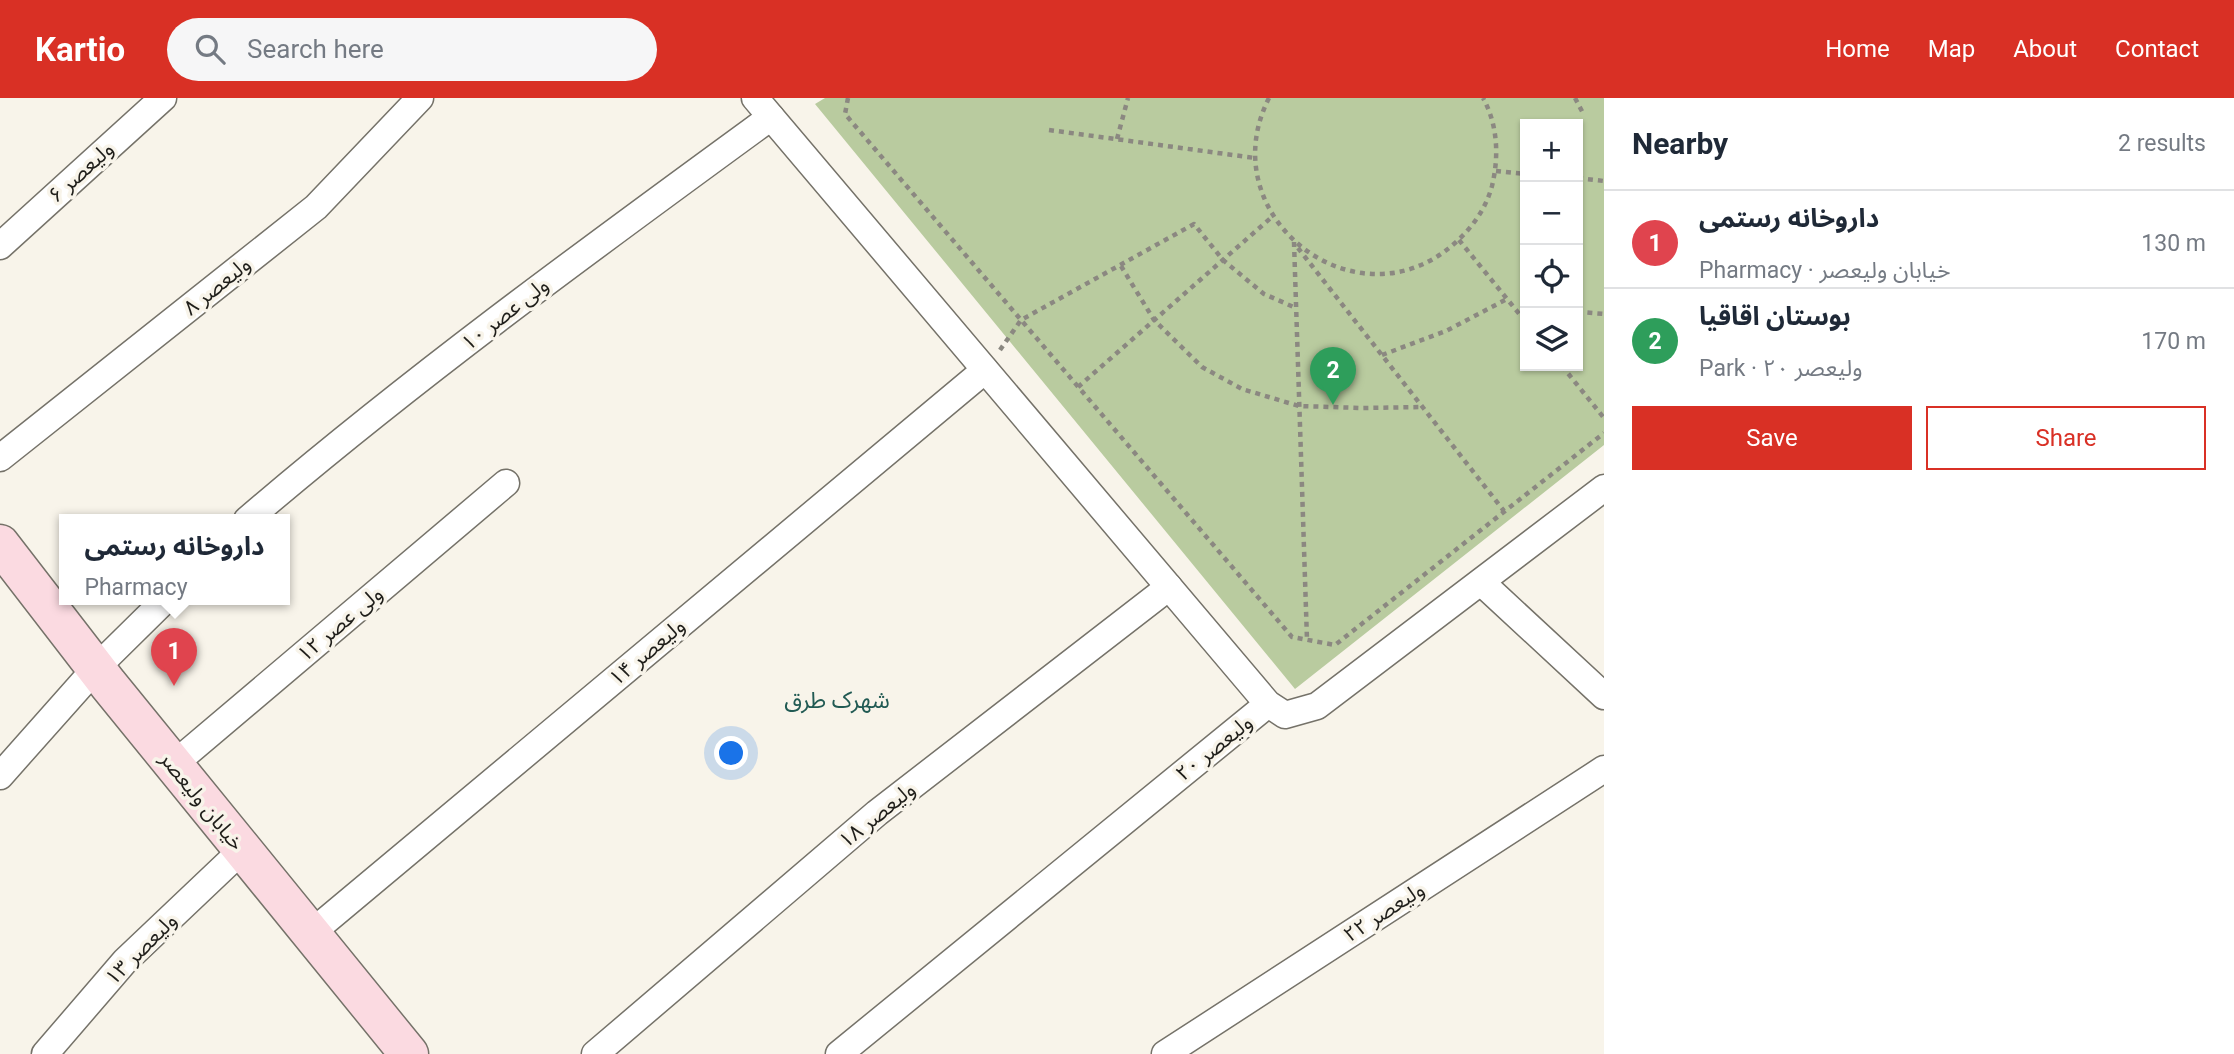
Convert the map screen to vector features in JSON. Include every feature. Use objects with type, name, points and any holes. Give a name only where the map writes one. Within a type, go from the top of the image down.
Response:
[{"type":"street","name":"ولیعصر ۶","points":[[0,246],[163,98]]},
{"type":"street","name":"ولیعصر ۸","points":[[0,458],[316,207],[420,98]]},
{"type":"street","points":[[763,108],[1268,704]]},
{"type":"street","name":"ولی عصر ۱۰","points":[[254,514],[763,108]]},
{"type":"street","name":"ولیعصر ۱۴","points":[[310,934],[985,370]]},
{"type":"street","name":"ولی عصر ۱۲","points":[[173,765],[506,483]]},
{"type":"street","name":"ولیعصر ۲۰","points":[[839,1054],[1268,704],[1285,715],[1317,706],[1604,488]]},
{"type":"street","name":"خیابان ولیعصر","points":[[0,544],[400,1051]]},
{"type":"street","points":[[1481,582],[1604,696]]},
{"type":"street","name":"ولیعصر ۱۸","points":[[595,1054],[877,813],[1169,587]]},
{"type":"street","points":[[0,776],[96,668],[160,605]]},
{"type":"street","name":"ولیعصر ۲۲","points":[[1165,1054],[1604,769]]},
{"type":"street","name":"ولیعصر ۱۳","points":[[45,1054],[125,961],[242,850]]},
{"type":"path","points":[[848,98],[845,114],[1292,637],[1335,645],[1604,433]]},
{"type":"path","points":[[1117,139],[1128,98]]},
{"type":"path","points":[[1269,98],[1262,111],[1256,135],[1255,158],[1258,182],[1266,204],[1504,512]]},
{"type":"path","points":[[1294,242],[1334,267],[1381,274],[1405,270],[1427,262],[1447,250],[1459,240],[1479,215],[1490,194],[1496,171],[1497,148],[1493,124],[1483,98]]},
{"type":"path","points":[[1575,98],[1584,114]]},
{"type":"path","points":[[1049,130],[1255,158]]},
{"type":"path","points":[[1496,171],[1520,173]]},
{"type":"path","points":[[1583,179],[1604,181]]},
{"type":"path","points":[[1078,387],[1273,216]]},
{"type":"path","points":[[985,370],[1021,320],[1195,224],[1223,260],[1264,294],[1296,308]]},
{"type":"path","points":[[1459,240],[1520,315]]},
{"type":"path","points":[[1294,242],[1307,640]]},
{"type":"path","points":[[1121,266],[1154,320],[1202,367],[1242,389],[1299,406],[1423,407]]},
{"type":"path","points":[[1382,355],[1446,331],[1507,299]]},
{"type":"path","points":[[1583,312],[1604,314]]},
{"type":"path","points":[[1566,371],[1604,418]]},
{"type":"green space","points":[[825,98],[1604,98],[1604,445],[1295,689],[815,104]]},
{"type":"place","name":"بوستان اقاقیا","points":[[1333,405]]},
{"type":"place","name":"داروخانه رستمی","points":[[174,686]]},
{"type":"district","name":"شهرک طرق","points":[[837,700]]}]
